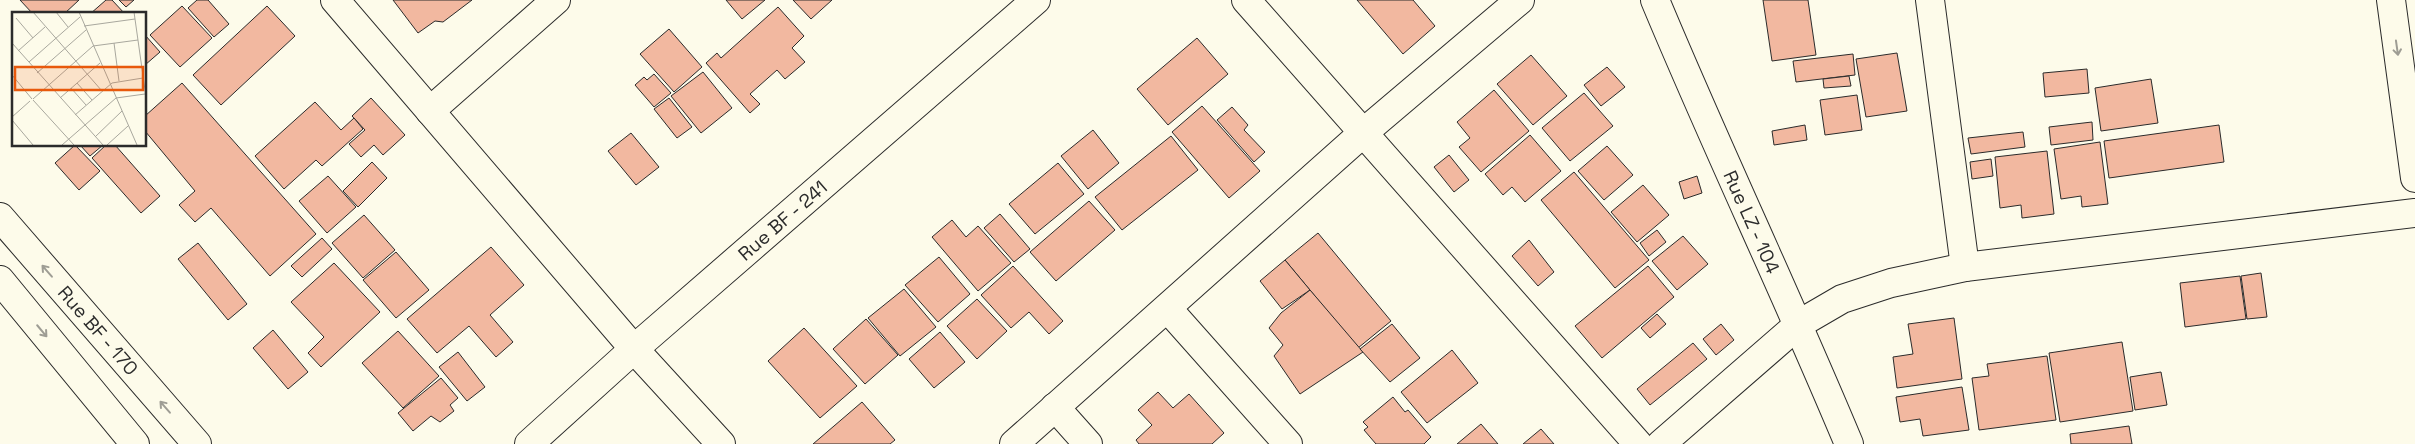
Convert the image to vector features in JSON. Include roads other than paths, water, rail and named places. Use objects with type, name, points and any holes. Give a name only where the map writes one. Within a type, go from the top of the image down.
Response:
[{"type":"street","points":[[335,0],[634,349],[721,444]]},
{"type":"street","points":[[430,111],[556,0]]},
{"type":"street","name":"Rue BF - 241","points":[[529,444],[634,349],[1036,0]]},
{"type":"street","points":[[1246,0],[1638,444]]},
{"type":"street","points":[[1014,444],[1363,134],[1520,0]]},
{"type":"street","name":"Rue LZ - 104","points":[[1655,0],[1694,95],[1799,324],[1849,444]]},
{"type":"street","points":[[1930,0],[1965,267]]},
{"type":"street","points":[[2391,0],[2415,178]]},
{"type":"street","points":[[1660,444],[1799,324],[1842,298],[1891,283],[1965,267],[2415,213]]},
{"type":"street","name":"Rue BF - 170","points":[[0,217],[197,444]]},
{"type":"street","points":[[0,280],[136,444]]},
{"type":"street","points":[[1168,309],[1288,444]]},
{"type":"street","points":[[1055,407],[1088,444]]}]
